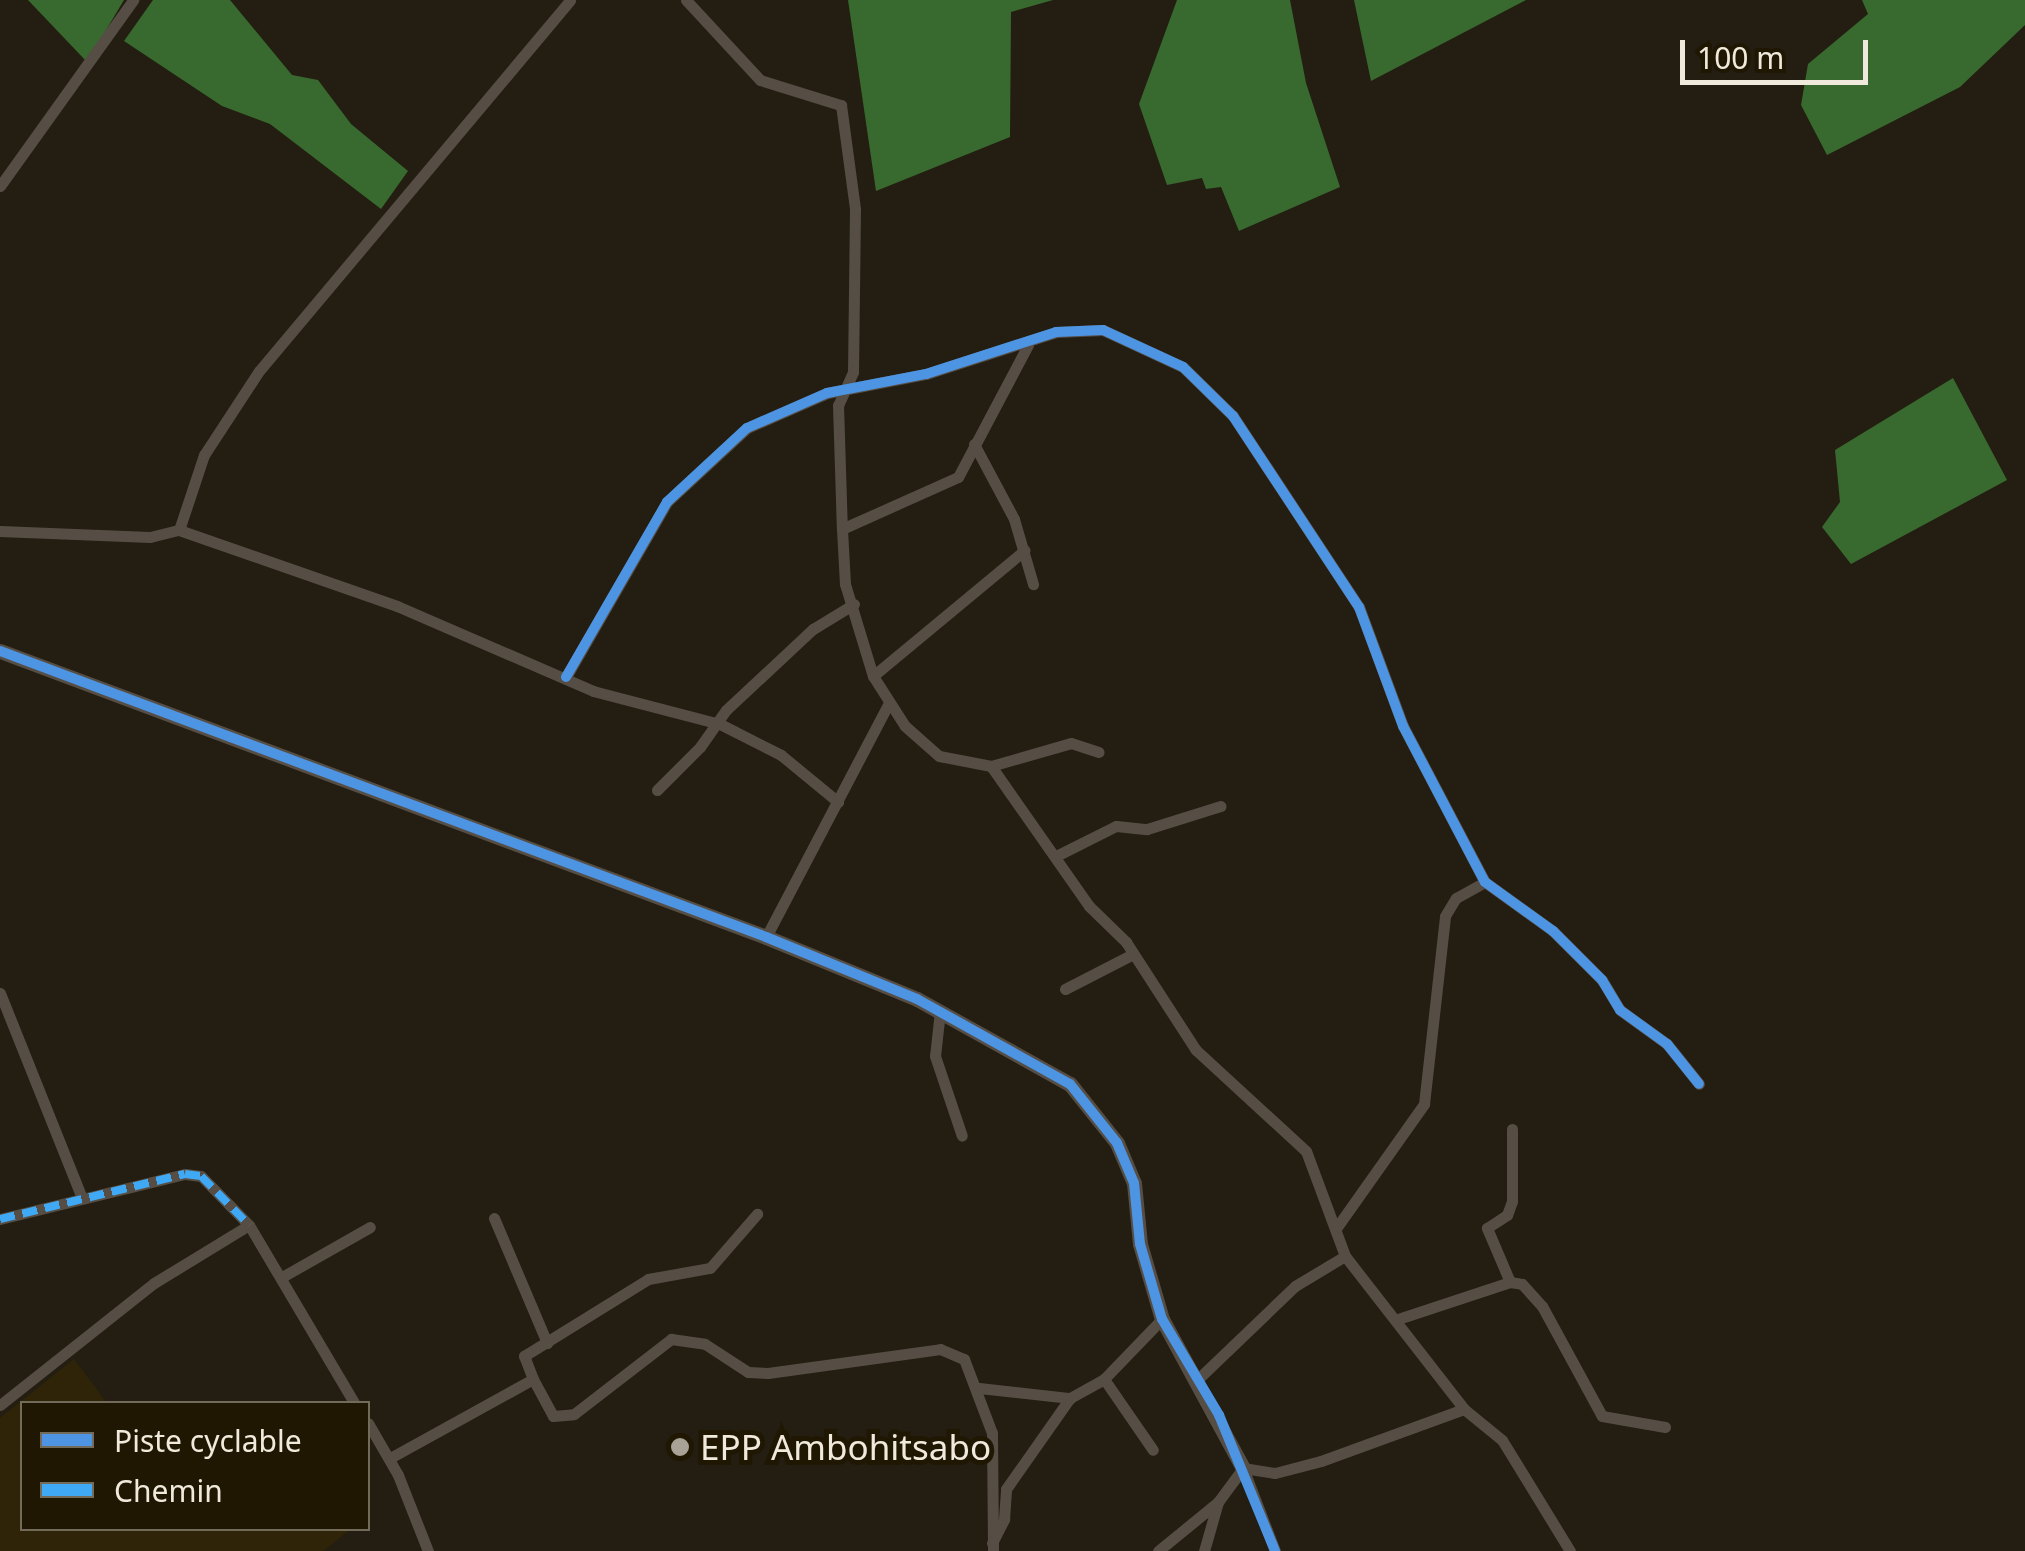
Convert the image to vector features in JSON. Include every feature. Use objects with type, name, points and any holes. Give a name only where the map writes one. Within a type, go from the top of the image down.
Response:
[{"type":"street","points":[[0,186],[133,0]]},
{"type":"street","points":[[179,530],[204,455],[259,371],[570,0]]},
{"type":"street","points":[[686,0],[760,80],[840,105],[854,209],[853,372],[838,404],[845,584],[854,604],[872,676],[889,703],[940,756],[991,766],[1071,743],[1098,752]]},
{"type":"street","points":[[566,677],[642,540],[692,475],[763,418],[1028,346],[1056,332],[1103,330],[1184,367],[1232,416],[1358,607],[1403,726],[1485,882],[1553,931],[1602,980],[1620,1010],[1667,1044],[1699,1084]]},
{"type":"street","points":[[842,529],[958,476],[1028,346]]},
{"type":"street","points":[[974,444],[1025,550],[1034,584]]},
{"type":"street","points":[[0,531],[150,536],[179,530],[397,606],[593,690],[720,724],[782,755],[838,802]]},
{"type":"street","points":[[872,676],[1025,550]]},
{"type":"street","points":[[657,790],[720,724],[726,710],[812,629],[854,604]]},
{"type":"street","points":[[0,651],[766,937],[940,1011],[1070,1084],[1117,1144],[1134,1183],[1140,1244],[1162,1319],[1243,1468],[1275,1551]]},
{"type":"street","points":[[766,937],[889,703]]},
{"type":"street","points":[[991,766],[1058,855],[1089,906],[1133,954],[1216,1074],[1249,1094],[1306,1151],[1338,1227],[1345,1256],[1398,1318],[1464,1409],[1502,1440],[1570,1551]]},
{"type":"street","points":[[1058,855],[1116,826],[1147,830],[1221,806]]},
{"type":"street","points":[[1338,1227],[1424,1104],[1446,916],[1456,898],[1485,882]]},
{"type":"street","points":[[1065,989],[1133,954]]},
{"type":"street","points":[[0,992],[82,1198]]},
{"type":"street","points":[[940,1011],[935,1056],[962,1136]]},
{"type":"street","points":[[1510,1282],[1487,1228],[1507,1215],[1512,1201],[1512,1130]]},
{"type":"street","points":[[0,1219],[82,1198],[201,1176],[249,1225],[354,1401]]},
{"type":"street","points":[[756,1214],[710,1268],[648,1278],[524,1356],[533,1379],[561,1419],[672,1339],[684,1337],[748,1372],[768,1373],[940,1349],[964,1359],[979,1388],[992,1432],[992,1547]]},
{"type":"street","points":[[494,1218],[547,1343]]},
{"type":"street","points":[[0,1405],[154,1283],[249,1225]]},
{"type":"street","points":[[282,1277],[370,1227]]},
{"type":"street","points":[[1197,1380],[1294,1286],[1345,1256]]},
{"type":"street","points":[[1398,1318],[1510,1282],[1530,1289],[1602,1416],[1665,1427]]},
{"type":"street","points":[[992,1547],[1004,1519],[1006,1489],[1070,1398],[1104,1380],[1162,1319]]},
{"type":"street","points":[[390,1458],[533,1379]]},
{"type":"street","points":[[1104,1380],[1153,1450]]},
{"type":"street","points":[[979,1388],[1070,1398]]},
{"type":"street","points":[[1243,1468],[1275,1473],[1321,1461],[1464,1409]]},
{"type":"street","points":[[370,1426],[390,1458],[425,1550]]},
{"type":"street","points":[[1158,1551],[1218,1502],[1243,1468]]},
{"type":"street","points":[[1204,1551],[1218,1502]]},
{"type":"shaded area","points":[[28,0],[124,0],[87,62]]},
{"type":"shaded area","points":[[153,0],[230,0],[292,75],[318,80],[351,124],[408,171],[381,209],[270,124],[222,106],[124,41]]},
{"type":"shaded area","points":[[848,0],[1053,0],[1011,12],[1010,137],[876,191]]},
{"type":"shaded area","points":[[1177,0],[1290,0],[1306,83],[1340,187],[1239,231],[1221,187],[1206,189],[1202,178],[1167,185],[1139,104]]},
{"type":"shaded area","points":[[1354,0],[1526,0],[1371,81]]},
{"type":"shaded area","points":[[1862,0],[2025,0],[2025,25],[1960,87],[1827,155],[1801,105],[1808,64],[1868,14]]},
{"type":"shaded area","points":[[1953,378],[2007,480],[1851,564],[1822,527],[1840,502],[1835,450]]},
{"type":"shaded area","points":[[74,1359],[106,1401],[21,1401]]},
{"type":"shaded area","points":[[20,1402],[20,1531],[348,1531],[323,1551],[0,1551],[0,1418]]},
{"type":"marked path","points":[[0,1219],[185,1174],[201,1176],[249,1225]]},
{"type":"cycle path","points":[[566,677],[667,502],[747,428],[827,393],[926,374],[1056,332],[1103,330],[1183,367],[1233,416],[1359,607],[1403,726],[1485,882],[1553,931],[1602,980],[1620,1010],[1667,1044],[1699,1084]]},
{"type":"cycle path","points":[[0,651],[766,937],[917,999],[1070,1084],[1117,1143],[1134,1183],[1140,1244],[1162,1319],[1219,1415],[1275,1551]]},
{"type":"place","name":"EPP Ambohitsabo","points":[[680,1447]]}]
